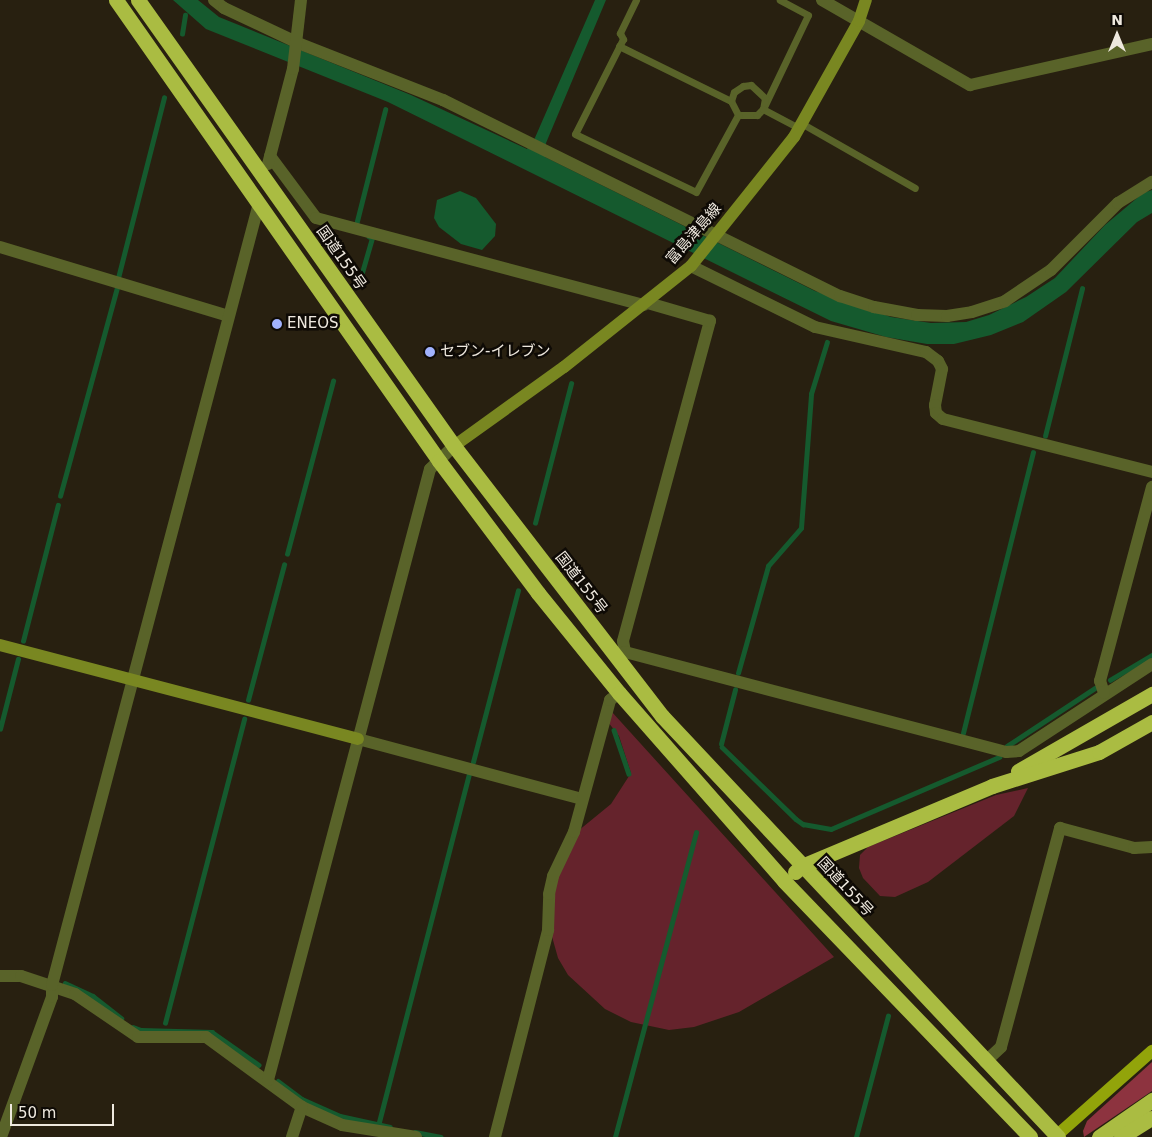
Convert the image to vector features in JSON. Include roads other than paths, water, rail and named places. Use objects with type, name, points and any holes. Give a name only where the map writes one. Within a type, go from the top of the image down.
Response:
[{"type":"highway","points":[[116,0],[439,461],[538,593],[619,693],[784,881],[1030,1137]]},
{"type":"highway","name":"国道155号","points":[[138,0],[454,446],[621,655],[662,716],[1057,1137]]},
{"type":"highway","points":[[992,786],[1152,694]]},
{"type":"highway","points":[[784,881],[802,866],[992,786],[1099,752],[1152,722]]},
{"type":"highway","points":[[1099,1137],[1152,1100]]},
{"type":"highway","points":[[1121,1137],[1152,1118]]},
{"type":"main road","name":"富島津島線","points":[[454,446],[646,304],[691,266],[718,234],[800,126],[858,21],[866,0]]},
{"type":"main road","points":[[0,645],[358,739]]},
{"type":"main road","points":[[1057,1137],[1152,1051]]},
{"type":"street","points":[[214,0],[224,8],[298,42],[401,81],[718,234],[840,296],[900,312],[947,316],[972,312],[1012,297],[1051,270],[1118,203],[1152,182]]},
{"type":"street","points":[[264,179],[293,69],[298,42],[301,0]]},
{"type":"street","points":[[822,0],[970,85],[1152,44]]},
{"type":"street","points":[[270,156],[316,218],[710,321],[623,641],[621,655],[1006,752],[1019,751],[1104,693],[1152,664]]},
{"type":"street","points":[[1,1137],[52,997],[52,985],[228,316],[260,203]]},
{"type":"street","points":[[0,247],[228,316]]},
{"type":"street","points":[[691,266],[815,327],[926,352],[938,361],[942,369],[935,405],[936,413],[943,419],[1152,472]]},
{"type":"street","points":[[268,1080],[430,469],[454,446]]},
{"type":"street","points":[[1104,693],[1100,681],[1152,487]]},
{"type":"street","points":[[495,1137],[548,930],[547,908],[553,876],[574,832],[610,700],[619,693]]},
{"type":"street","points":[[358,739],[582,799]]},
{"type":"street","points":[[986,1062],[1001,1047],[1060,828],[1134,848],[1152,847]]},
{"type":"street","points":[[0,976],[21,976],[52,985],[84,999],[138,1037],[206,1037],[268,1080],[302,1107],[342,1124],[416,1137]]},
{"type":"street","points":[[292,1137],[302,1107]]},
{"type":"lane","points":[[636,0],[620,33],[623,39],[575,134],[696,192],[738,115]]},
{"type":"lane","points":[[738,115],[757,115],[763,109],[808,15],[780,0]]},
{"type":"lane","points":[[619,46],[731,101],[738,115]]},
{"type":"lane","points":[[731,101],[734,92],[743,86],[751,85],[765,98],[763,109]]},
{"type":"lane","points":[[763,109],[800,126],[915,188]]},
{"type":"waterway","points":[[182,34],[185,15]]},
{"type":"waterway","points":[[118,278],[164,98]]},
{"type":"waterway","points":[[356,225],[385,110]]},
{"type":"waterway","points":[[359,283],[372,238],[369,237]]},
{"type":"waterway","points":[[60,496],[117,287]]},
{"type":"waterway","points":[[1045,436],[1082,289]]},
{"type":"waterway","points":[[738,673],[768,566],[801,528],[811,394],[827,342]]},
{"type":"waterway","points":[[287,554],[333,381]]},
{"type":"waterway","points":[[535,523],[571,384]]},
{"type":"waterway","points":[[963,733],[1033,453]]},
{"type":"waterway","points":[[23,641],[58,505]]},
{"type":"waterway","points":[[248,700],[284,565]]},
{"type":"waterway","points":[[473,762],[518,591]]},
{"type":"waterway","points":[[1110,680],[1152,655]]},
{"type":"waterway","points":[[0,729],[18,659]]},
{"type":"waterway","points":[[1007,746],[1095,688]]},
{"type":"waterway","points":[[721,744],[735,690]]},
{"type":"waterway","points":[[165,1023],[244,719]]},
{"type":"waterway","points":[[614,730],[629,774]]},
{"type":"waterway","points":[[722,747],[796,819],[803,824],[831,829],[999,757]]},
{"type":"waterway","points":[[379,1122],[469,775]]},
{"type":"waterway","points":[[615,1137],[696,833]]},
{"type":"waterway","points":[[65,983],[93,996],[121,1018]]},
{"type":"waterway","points":[[856,1137],[888,1016]]},
{"type":"waterway","points":[[133,1027],[141,1030],[212,1032],[259,1065]]},
{"type":"waterway","points":[[278,1081],[302,1099],[340,1116],[390,1127]]},
{"type":"waterway","points":[[415,1132],[441,1137]]},
{"type":"place","name":"ENEOS","points":[[277,324]]},
{"type":"place","name":"セブン-イレブン","points":[[430,352]]}]
